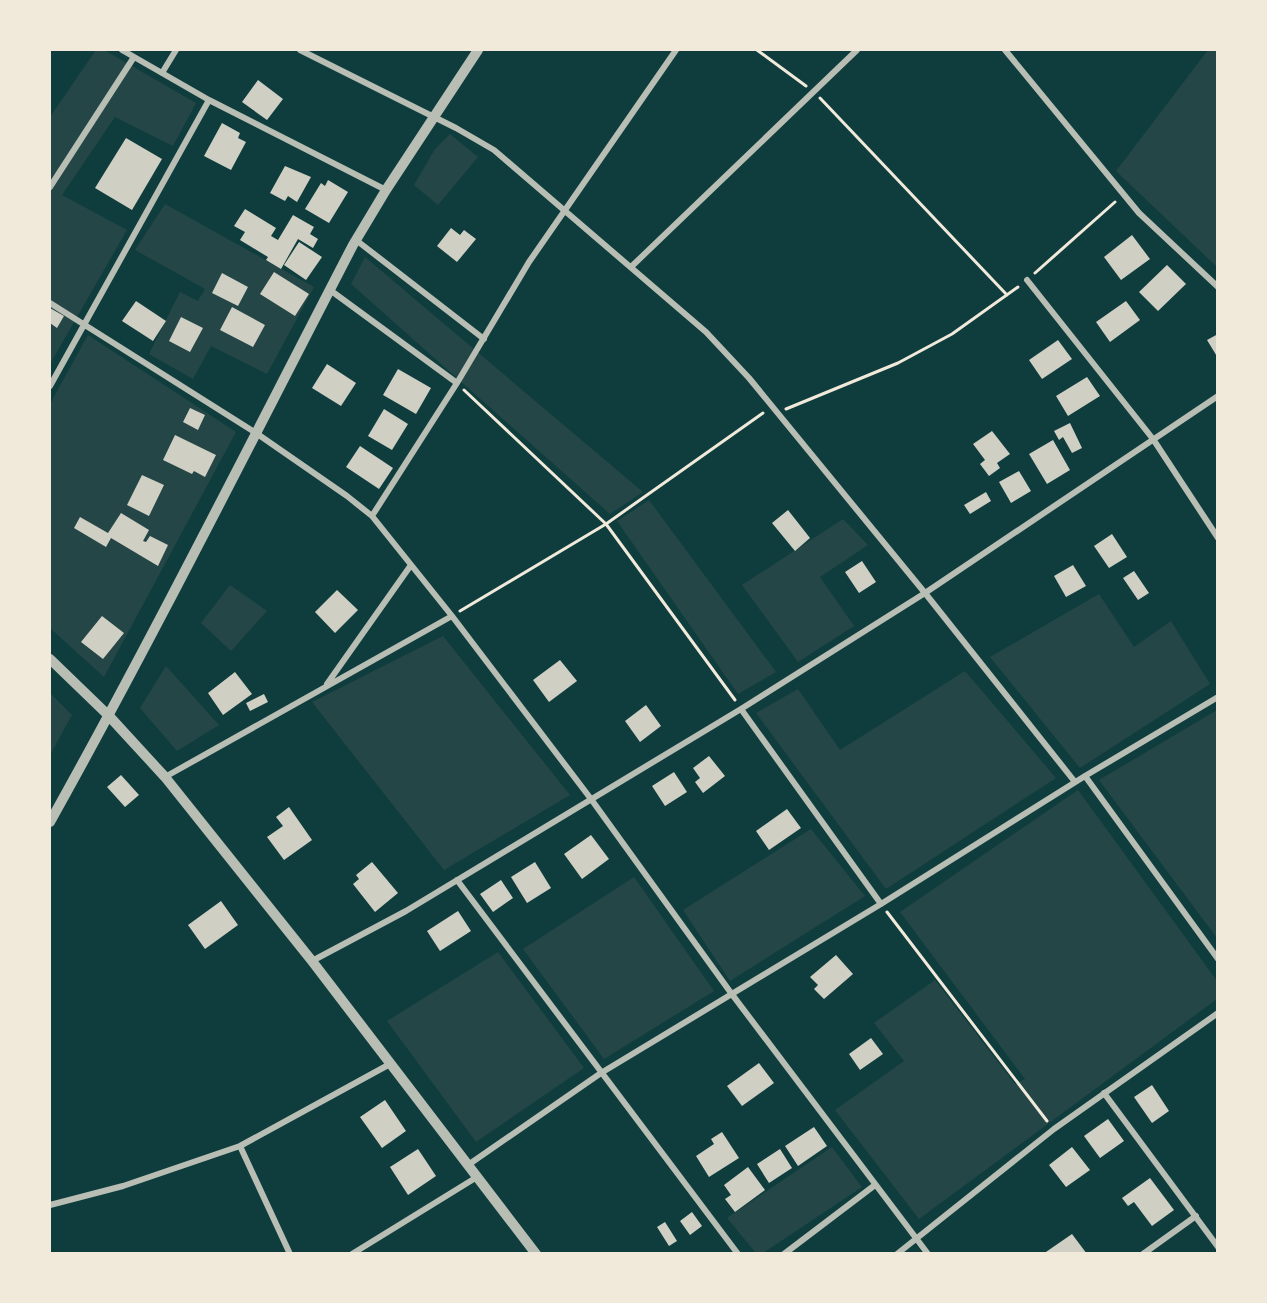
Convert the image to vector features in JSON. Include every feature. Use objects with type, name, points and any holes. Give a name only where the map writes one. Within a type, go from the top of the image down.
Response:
[{"type":"street","points":[[122,50],[209,100],[386,190]]},
{"type":"street","points":[[162,73],[176,50]]},
{"type":"street","points":[[300,50],[434,117],[494,150],[706,332],[749,378],[925,593],[1075,782]]},
{"type":"street","points":[[50,822],[109,716],[356,240],[478,50]]},
{"type":"street","points":[[372,516],[457,383],[529,262],[676,50]]},
{"type":"street","points":[[631,267],[857,50]]},
{"type":"street","points":[[1005,50],[1123,195],[1218,287]]},
{"type":"street","points":[[50,187],[135,57]]},
{"type":"street","points":[[50,386],[209,100]]},
{"type":"street","points":[[356,240],[484,339]]},
{"type":"street","points":[[1027,280],[1153,439],[1218,538]]},
{"type":"street","points":[[330,290],[457,383]]},
{"type":"street","points":[[50,303],[256,433],[372,516],[452,615],[591,799],[731,993],[928,1254]]},
{"type":"street","points":[[312,962],[406,911],[741,709],[925,593],[1218,396]]},
{"type":"street","points":[[325,687],[411,565]]},
{"type":"street","points":[[165,777],[452,615]]},
{"type":"street","points":[[50,659],[109,716],[165,777],[312,962],[536,1254]]},
{"type":"street","points":[[468,1166],[601,1072],[881,904],[1075,782],[1218,697]]},
{"type":"street","points":[[741,709],[881,904]]},
{"type":"street","points":[[1085,776],[1218,958]]},
{"type":"street","points":[[457,880],[692,1189],[738,1254]]},
{"type":"street","points":[[897,1254],[1054,1130],[1218,1013]]},
{"type":"street","points":[[50,1205],[123,1186],[240,1146],[390,1064]]},
{"type":"street","points":[[1104,1093],[1218,1247]]},
{"type":"street","points":[[240,1146],[290,1254]]},
{"type":"street","points":[[352,1254],[477,1177]]},
{"type":"street","points":[[784,1254],[875,1185]]},
{"type":"street","points":[[1143,1254],[1196,1216]]},
{"type":"path","points":[[757,50],[813,91],[1007,295]]},
{"type":"path","points":[[452,615],[606,524],[775,410],[898,363],[952,334],[1027,280],[1123,195]]},
{"type":"path","points":[[457,383],[606,524],[741,709]]},
{"type":"path","points":[[881,904],[1054,1130]]},
{"type":"shaded area","points":[[96,50],[104,50],[196,103],[173,146],[115,117],[62,195],[127,230],[50,364],[50,117]]},
{"type":"shaded area","points":[[1208,50],[1218,50],[1217,267],[1116,171]]},
{"type":"shaded area","points":[[450,134],[478,157],[438,205],[414,185],[435,149]]},
{"type":"shaded area","points":[[165,204],[314,287],[267,374],[211,346],[193,379],[149,354],[180,292],[198,301],[205,289],[135,250]]},
{"type":"shaded area","points":[[365,257],[643,492],[610,514],[351,284]]},
{"type":"shaded area","points":[[88,335],[236,432],[104,677],[50,628],[50,404]]},
{"type":"shaded area","points":[[649,500],[776,672],[738,694],[617,521]]},
{"type":"shaded area","points":[[843,519],[868,545],[820,577],[854,626],[798,662],[742,585]]},
{"type":"shaded area","points":[[230,585],[267,611],[231,651],[201,623]]},
{"type":"shaded area","points":[[1099,594],[1134,647],[1171,621],[1210,684],[1080,768],[990,657]]},
{"type":"shaded area","points":[[443,636],[570,795],[444,870],[312,702]]},
{"type":"shaded area","points":[[166,666],[219,725],[177,751],[140,708]]},
{"type":"shaded area","points":[[965,671],[1056,778],[886,889],[756,713],[798,689],[840,750]]},
{"type":"shaded area","points":[[50,693],[72,715],[50,755]]},
{"type":"shaded area","points":[[1217,710],[1217,938],[1099,780]]},
{"type":"shaded area","points":[[1078,790],[1217,981],[1217,999],[919,1219],[835,1110],[904,1061],[874,1023],[935,980],[1015,1084],[1025,1079],[900,912]]},
{"type":"shaded area","points":[[811,829],[865,896],[730,981],[683,910]]},
{"type":"shaded area","points":[[634,877],[714,991],[604,1059],[523,949]]},
{"type":"shaded area","points":[[498,952],[584,1068],[476,1142],[387,1021]]},
{"type":"shaded area","points":[[832,1147],[862,1187],[763,1253],[756,1253],[727,1218]]},
{"type":"building","points":[[258,80],[283,99],[267,120],[242,102]]},
{"type":"building","points":[[222,123],[240,133],[238,138],[246,142],[231,170],[204,156]]},
{"type":"building","points":[[126,138],[162,159],[132,210],[95,188]]},
{"type":"building","points":[[285,166],[311,177],[297,202],[288,196],[285,201],[270,193]]},
{"type":"building","points":[[328,180],[348,192],[329,223],[305,209],[321,183],[325,186]]},
{"type":"building","points":[[245,209],[276,228],[271,236],[278,240],[293,215],[314,227],[310,234],[318,239],[313,248],[298,239],[281,269],[266,260],[268,257],[240,240],[245,232],[234,226]]},
{"type":"building","points":[[451,228],[460,235],[464,230],[476,239],[457,262],[437,246]]},
{"type":"building","points":[[1132,235],[1150,259],[1121,280],[1104,257]]},
{"type":"building","points":[[299,242],[322,257],[306,280],[284,265]]},
{"type":"building","points":[[1167,265],[1186,284],[1158,311],[1139,292]]},
{"type":"building","points":[[274,272],[309,294],[295,316],[260,294]]},
{"type":"building","points":[[222,273],[248,287],[238,306],[212,293]]},
{"type":"building","points":[[136,301],[166,321],[153,341],[122,321]]},
{"type":"building","points":[[1126,301],[1140,320],[1110,342],[1096,322]]},
{"type":"building","points":[[232,307],[265,325],[253,347],[220,330]]},
{"type":"building","points":[[50,308],[64,316],[57,328],[50,323]]},
{"type":"building","points":[[181,317],[203,328],[190,352],[169,341]]},
{"type":"building","points":[[1218,334],[1218,358],[1207,340]]},
{"type":"building","points":[[1058,340],[1072,359],[1042,379],[1029,360]]},
{"type":"building","points":[[327,364],[356,383],[341,406],[312,388]]},
{"type":"building","points":[[398,369],[431,388],[416,414],[383,395]]},
{"type":"building","points":[[1087,377],[1100,396],[1068,416],[1056,396]]},
{"type":"building","points":[[190,408],[205,415],[198,430],[183,422]]},
{"type":"building","points":[[384,409],[408,424],[392,450],[368,436]]},
{"type":"building","points":[[1070,423],[1082,448],[1072,453],[1063,437],[1059,440],[1054,431]]},
{"type":"building","points":[[992,431],[1010,454],[997,463],[1000,468],[989,476],[980,464],[985,460],[973,444]]},
{"type":"building","points":[[175,435],[216,455],[205,477],[194,471],[192,474],[163,460]]},
{"type":"building","points":[[1053,440],[1070,470],[1047,484],[1029,454]]},
{"type":"building","points":[[360,446],[393,468],[379,489],[346,467]]},
{"type":"building","points":[[1019,471],[1031,491],[1011,503],[999,482]]},
{"type":"building","points":[[142,475],[164,485],[149,516],[127,505]]},
{"type":"building","points":[[986,492],[991,501],[970,514],[964,505]]},
{"type":"building","points":[[788,510],[810,538],[795,551],[772,523]]},
{"type":"building","points":[[121,513],[149,530],[143,541],[146,542],[150,536],[168,545],[158,566],[111,538],[106,547],[74,528],[80,517],[108,533]]},
{"type":"building","points":[[1112,534],[1127,557],[1109,568],[1094,546]]},
{"type":"building","points":[[862,561],[876,582],[859,593],[845,572]]},
{"type":"building","points":[[1073,565],[1086,586],[1066,597],[1054,576]]},
{"type":"building","points":[[1134,571],[1149,593],[1138,600],[1123,578]]},
{"type":"building","points":[[337,590],[358,610],[335,633],[315,612]]},
{"type":"building","points":[[102,616],[124,633],[103,659],[81,642]]},
{"type":"building","points":[[560,660],[577,681],[549,702],[533,680]]},
{"type":"building","points":[[235,672],[252,694],[223,715],[208,693]]},
{"type":"building","points":[[264,694],[268,702],[250,711],[246,703]]},
{"type":"building","points":[[646,705],[661,726],[640,742],[625,721]]},
{"type":"building","points":[[709,756],[725,776],[703,793],[695,782],[700,778],[693,768]]},
{"type":"building","points":[[674,772],[687,792],[665,806],[652,786]]},
{"type":"building","points":[[121,775],[139,795],[125,807],[107,787]]},
{"type":"building","points":[[289,807],[312,840],[284,860],[267,837],[283,826],[276,817]]},
{"type":"building","points":[[787,809],[801,828],[769,850],[756,831]]},
{"type":"building","points":[[591,835],[609,859],[582,879],[564,854]]},
{"type":"building","points":[[372,862],[398,893],[375,912],[353,884],[359,879],[356,875]]},
{"type":"building","points":[[535,862],[551,888],[527,903],[511,877]]},
{"type":"building","points":[[501,880],[513,898],[493,912],[480,894]]},
{"type":"building","points":[[221,901],[238,925],[205,949],[188,925]]},
{"type":"building","points":[[458,911],[471,931],[440,951],[427,931]]},
{"type":"building","points":[[836,955],[853,974],[824,999],[814,989],[818,985],[810,977]]},
{"type":"building","points":[[871,1038],[883,1054],[860,1070],[849,1054]]},
{"type":"building","points":[[759,1063],[774,1083],[742,1106],[727,1086]]},
{"type":"building","points":[[1152,1085],[1169,1111],[1152,1123],[1134,1097]]},
{"type":"building","points":[[385,1100],[406,1131],[382,1148],[360,1117]]},
{"type":"building","points":[[1108,1119],[1124,1141],[1100,1158],[1084,1136]]},
{"type":"building","points":[[814,1127],[827,1146],[798,1166],[785,1146]]},
{"type":"building","points":[[722,1132],[739,1158],[709,1177],[696,1156],[714,1144],[711,1139]]},
{"type":"building","points":[[1072,1147],[1090,1170],[1066,1187],[1049,1165]]},
{"type":"building","points":[[418,1149],[436,1176],[408,1195],[390,1167]]},
{"type":"building","points":[[780,1149],[792,1168],[769,1183],[757,1164]]},
{"type":"building","points":[[748,1167],[765,1190],[735,1212],[725,1199],[731,1195],[724,1185]]},
{"type":"building","points":[[1150,1178],[1174,1210],[1152,1226],[1134,1202],[1128,1206],[1122,1198]]},
{"type":"building","points":[[692,1212],[702,1226],[690,1235],[680,1221]]},
{"type":"building","points":[[665,1222],[677,1241],[669,1246],[657,1227]]},
{"type":"building","points":[[1072,1234],[1087,1254],[1043,1254]]}]
